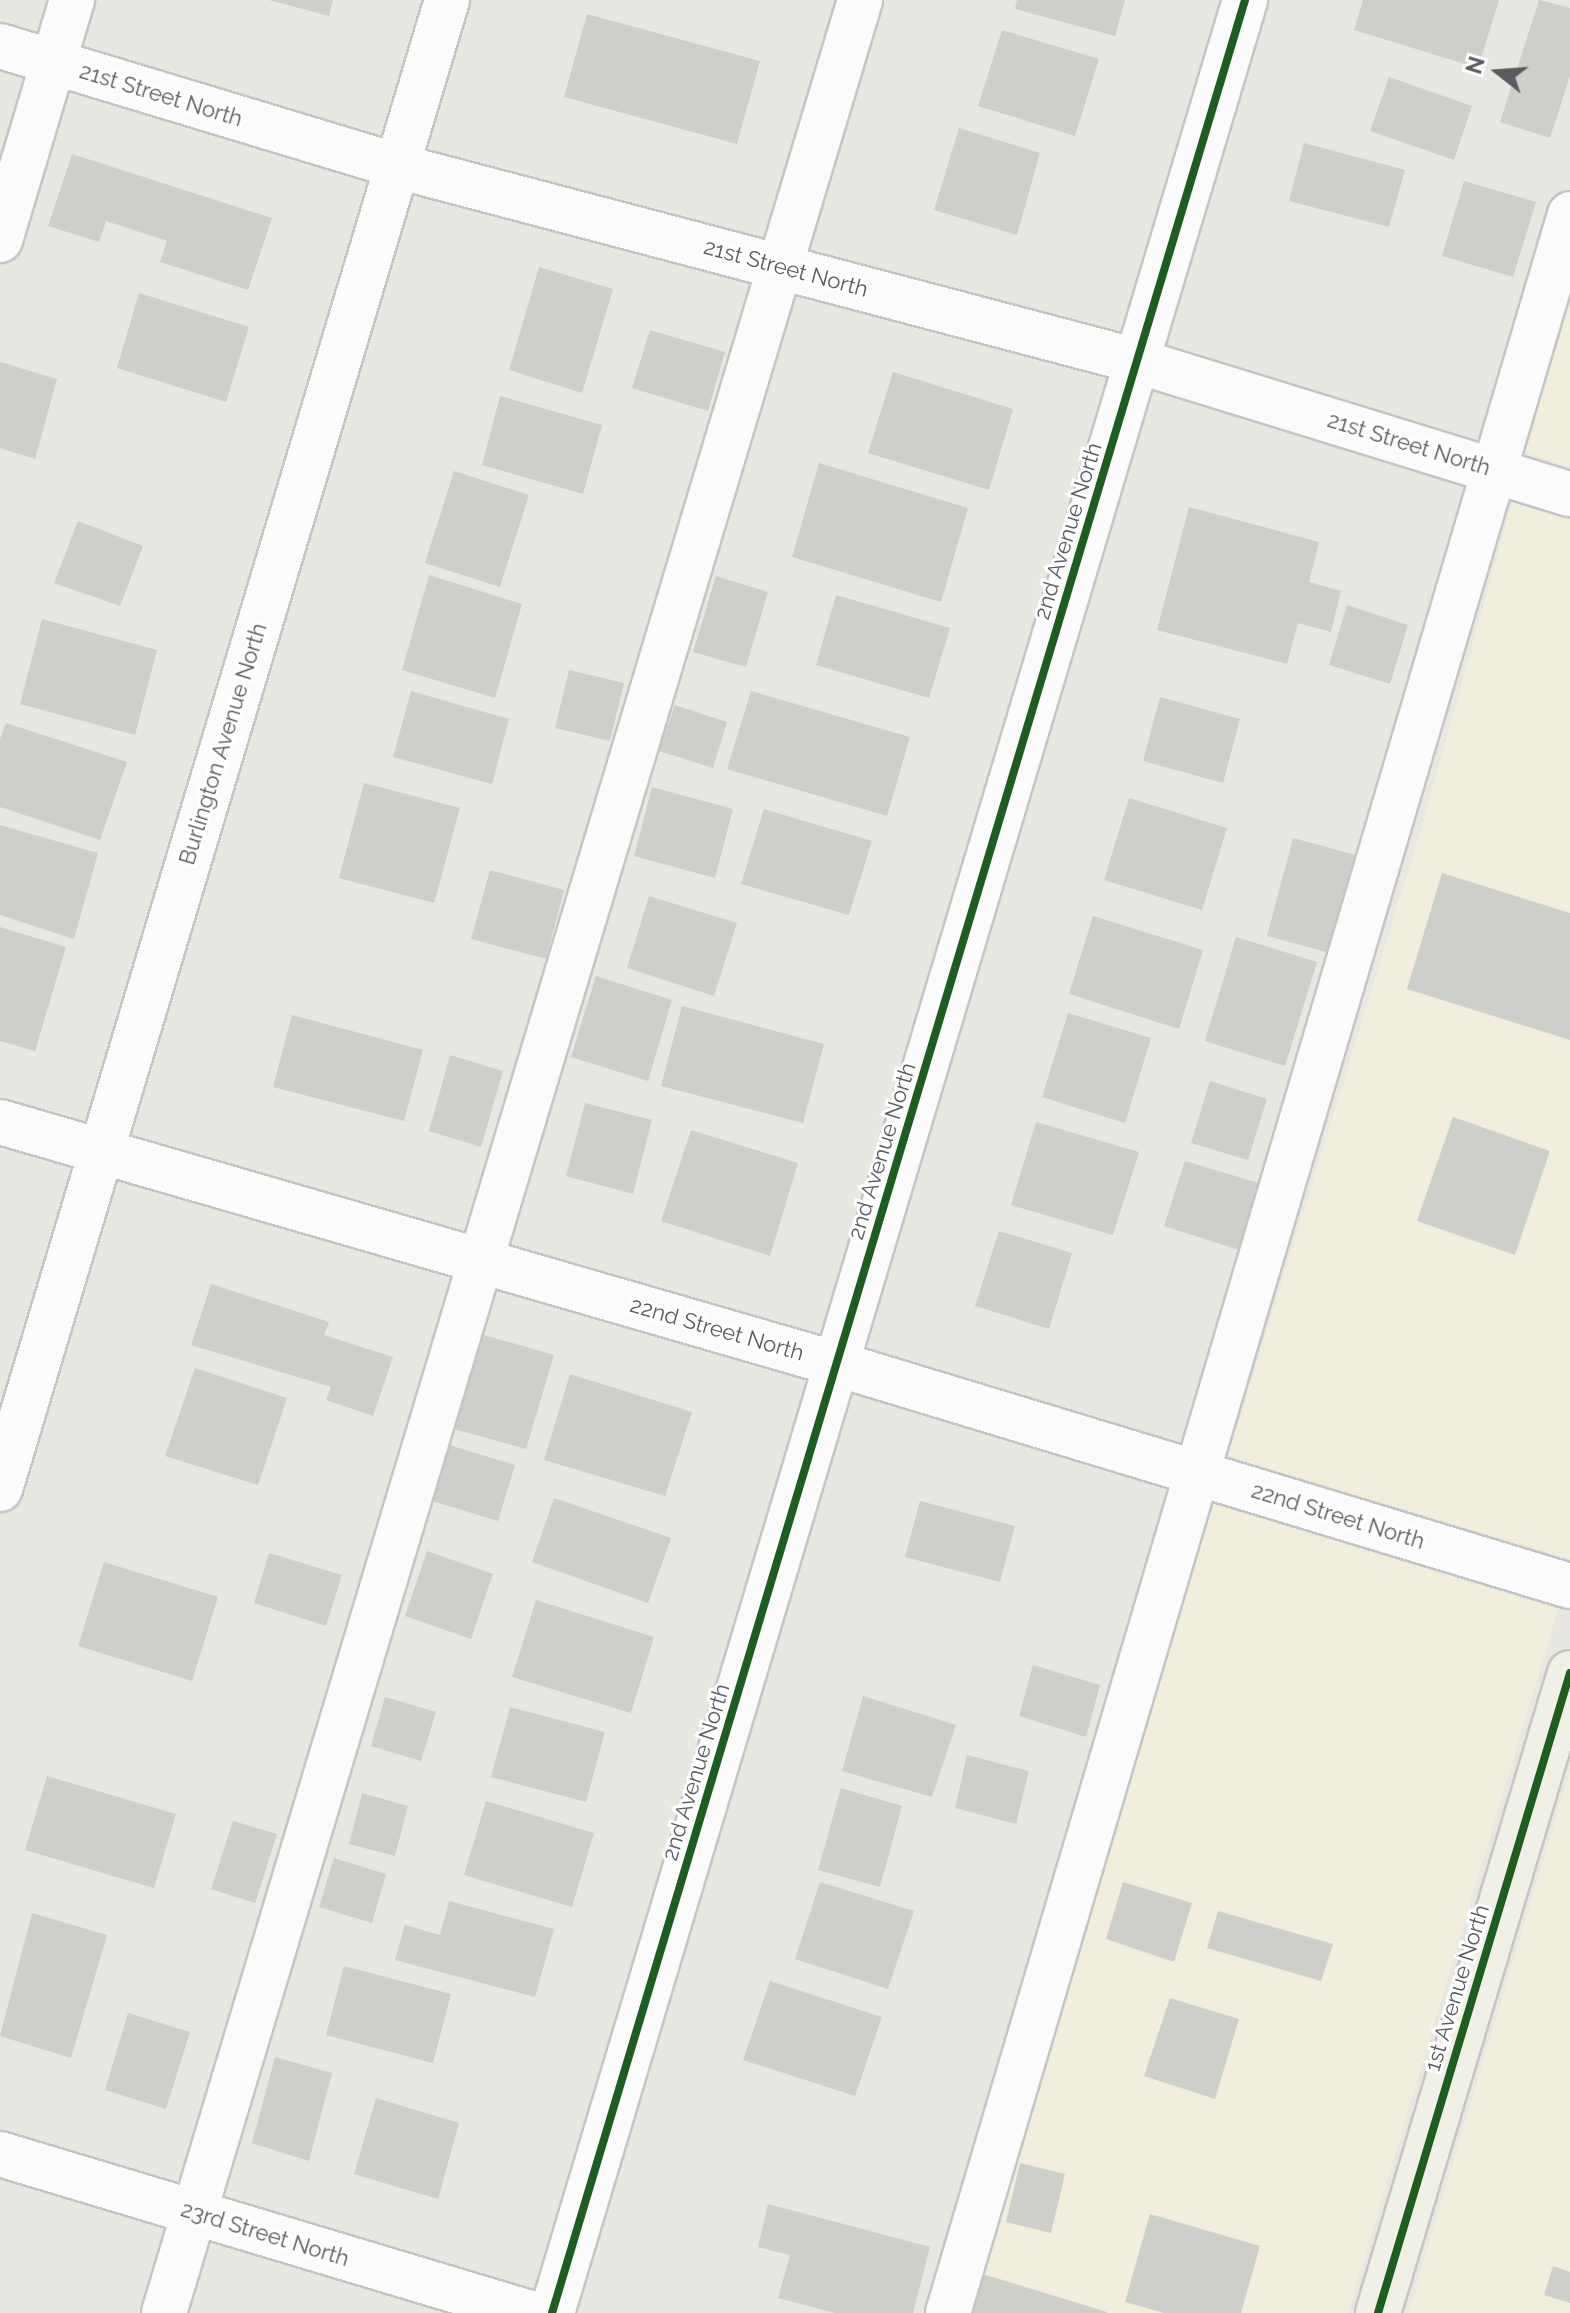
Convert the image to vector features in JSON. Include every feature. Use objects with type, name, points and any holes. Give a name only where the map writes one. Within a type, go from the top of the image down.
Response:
[{"type":"main road","name":"1st Avenue North","points":[[1378,2313],[1570,1673]]},
{"type":"street","points":[[0,240],[72,0]]},
{"type":"street","name":"Burlington Avenue North","points":[[0,1489],[447,0]]},
{"type":"street","points":[[164,2313],[860,0]]},
{"type":"street","name":"2nd Avenue North","points":[[552,2313],[1245,0]]},
{"type":"street","name":"21st Street North","points":[[0,46],[397,166],[1137,361],[1570,494]]},
{"type":"street","points":[[948,2313],[1195,1472],[1495,470],[1562,273],[1570,214]]},
{"type":"street","name":"22nd Street North","points":[[0,1122],[837,1364],[1570,1586]]},
{"type":"street","name":"23rd Street North","points":[[0,2154],[530,2313]]},
{"type":"shaded area","points":[[1570,289],[1570,467],[1525,453]]},
{"type":"shaded area","points":[[1512,502],[1570,520],[1570,1559],[1228,1456],[1422,826]]},
{"type":"shaded area","points":[[1213,1504],[1558,1609],[1348,2313],[964,2313]]},
{"type":"shaded area","points":[[1570,1771],[1570,2313],[1408,2313]]},
{"type":"building","points":[[269,0],[333,0],[329,16]]},
{"type":"building","points":[[1017,0],[1125,0],[1115,36],[1015,9]]},
{"type":"building","points":[[1363,0],[1499,0],[1478,68],[1354,30]]},
{"type":"building","points":[[1539,0],[1570,8],[1570,76],[1550,138],[1500,122]]},
{"type":"building","points":[[587,14],[760,61],[737,144],[564,97]]},
{"type":"building","points":[[1002,30],[1099,59],[1075,136],[978,106]]},
{"type":"building","points":[[1389,77],[1472,106],[1454,160],[1370,131]]},
{"type":"building","points":[[959,128],[1040,153],[1017,235],[934,210]]},
{"type":"building","points":[[1304,143],[1405,170],[1389,227],[1289,201]]},
{"type":"building","points":[[72,154],[272,218],[248,290],[160,262],[167,241],[106,221],[99,242],[48,226]]},
{"type":"building","points":[[1464,181],[1536,202],[1513,277],[1442,256]]},
{"type":"building","points":[[539,267],[613,289],[582,393],[509,370]]},
{"type":"building","points":[[139,293],[249,327],[226,402],[117,368]]},
{"type":"building","points":[[650,330],[725,352],[708,411],[632,388]]},
{"type":"building","points":[[0,362],[57,379],[35,459],[0,448]]},
{"type":"building","points":[[893,372],[1013,409],[989,490],[868,453]]},
{"type":"building","points":[[500,396],[602,425],[583,494],[482,465]]},
{"type":"building","points":[[819,463],[968,508],[941,602],[792,557]]},
{"type":"building","points":[[454,471],[529,495],[500,587],[425,563]]},
{"type":"building","points":[[1189,507],[1319,542],[1309,582],[1341,591],[1331,632],[1298,623],[1287,664],[1157,630]]},
{"type":"building","points":[[78,521],[143,546],[120,606],[54,583]]},
{"type":"building","points":[[429,575],[522,604],[495,698],[402,670]]},
{"type":"building","points":[[716,576],[768,592],[746,667],[693,652]]},
{"type":"building","points":[[836,595],[950,628],[929,698],[816,665]]},
{"type":"building","points":[[1347,605],[1408,625],[1390,684],[1329,665]]},
{"type":"building","points":[[42,619],[157,650],[135,735],[20,704]]},
{"type":"building","points":[[569,670],[624,683],[610,741],[555,728]]},
{"type":"building","points":[[411,691],[509,719],[492,784],[393,757]]},
{"type":"building","points":[[751,691],[910,737],[887,816],[727,769]]},
{"type":"building","points":[[1160,697],[1240,719],[1223,783],[1143,761]]},
{"type":"building","points":[[675,705],[727,722],[713,768],[659,751]]},
{"type":"building","points":[[6,723],[127,762],[100,840],[0,807],[0,739]]},
{"type":"building","points":[[364,783],[460,808],[434,903],[339,878]]},
{"type":"building","points":[[652,787],[733,809],[715,878],[634,856]]},
{"type":"building","points":[[1129,798],[1227,828],[1202,910],[1104,880]]},
{"type":"building","points":[[764,809],[872,841],[849,915],[741,884]]},
{"type":"building","points":[[0,825],[98,853],[74,939],[0,915]]},
{"type":"building","points":[[1293,838],[1356,855],[1330,953],[1267,936]]},
{"type":"building","points":[[490,870],[564,890],[546,959],[471,939]]},
{"type":"building","points":[[1442,873],[1570,913],[1570,1040],[1407,989]]},
{"type":"building","points":[[649,896],[737,923],[714,996],[627,968]]},
{"type":"building","points":[[1093,916],[1203,950],[1179,1029],[1069,994]]},
{"type":"building","points":[[0,927],[66,947],[35,1051],[0,1041]]},
{"type":"building","points":[[1236,937],[1317,962],[1285,1066],[1205,1041]]},
{"type":"building","points":[[596,976],[672,1000],[648,1081],[571,1057]]},
{"type":"building","points":[[682,1006],[824,1044],[803,1123],[661,1086]]},
{"type":"building","points":[[1068,1013],[1151,1038],[1125,1123],[1042,1097]]},
{"type":"building","points":[[292,1015],[423,1050],[404,1121],[273,1087]]},
{"type":"building","points":[[450,1055],[503,1071],[481,1147],[429,1131]]},
{"type":"building","points":[[1210,1081],[1267,1099],[1248,1160],[1191,1143]]},
{"type":"building","points":[[585,1103],[652,1120],[633,1194],[566,1176]]},
{"type":"building","points":[[1453,1117],[1550,1151],[1515,1255],[1417,1221]]},
{"type":"building","points":[[1036,1122],[1139,1152],[1113,1235],[1011,1205]]},
{"type":"building","points":[[691,1130],[798,1163],[770,1256],[661,1221]]},
{"type":"building","points":[[1185,1161],[1262,1184],[1242,1251],[1164,1226]]},
{"type":"building","points":[[999,1231],[1072,1253],[1049,1329],[975,1306]]},
{"type":"building","points":[[211,1284],[329,1322],[324,1335],[393,1357],[373,1416],[326,1400],[331,1387],[191,1345]]},
{"type":"building","points":[[477,1333],[554,1355],[526,1449],[450,1428]]},
{"type":"building","points":[[195,1368],[287,1398],[258,1485],[165,1456]]},
{"type":"building","points":[[570,1374],[692,1412],[665,1496],[544,1460]]},
{"type":"building","points":[[449,1445],[515,1465],[498,1521],[432,1501]]},
{"type":"building","points":[[554,1498],[671,1538],[648,1603],[532,1562]]},
{"type":"building","points":[[920,1501],[1015,1526],[1000,1582],[905,1557]]},
{"type":"building","points":[[427,1551],[493,1574],[471,1639],[405,1616]]},
{"type":"building","points":[[269,1553],[342,1575],[326,1626],[254,1603]]},
{"type":"building","points":[[104,1562],[218,1597],[192,1681],[78,1646]]},
{"type":"building","points":[[536,1600],[654,1637],[631,1713],[512,1677]]},
{"type":"building","points":[[1033,1665],[1100,1685],[1086,1737],[1019,1716]]},
{"type":"building","points":[[863,1696],[956,1725],[932,1797],[842,1771]]},
{"type":"building","points":[[385,1697],[436,1712],[421,1761],[371,1746]]},
{"type":"building","points":[[510,1707],[605,1732],[586,1802],[491,1777]]},
{"type":"building","points":[[967,1755],[1029,1771],[1016,1824],[955,1808]]},
{"type":"building","points":[[47,1776],[176,1814],[154,1888],[25,1850]]},
{"type":"building","points":[[841,1788],[902,1806],[880,1887],[818,1870]]},
{"type":"building","points":[[362,1793],[408,1806],[395,1856],[349,1844]]},
{"type":"building","points":[[486,1801],[594,1833],[572,1907],[464,1875]]},
{"type":"building","points":[[233,1821],[277,1834],[255,1903],[211,1889]]},
{"type":"building","points":[[334,1858],[386,1874],[372,1923],[319,1907]]},
{"type":"building","points":[[820,1882],[914,1911],[888,1989],[795,1959]]},
{"type":"building","points":[[1123,1882],[1192,1903],[1174,1962],[1106,1939]]},
{"type":"building","points":[[449,1901],[554,1929],[535,1997],[395,1960],[405,1925],[440,1935]]},
{"type":"building","points":[[1218,1911],[1333,1944],[1321,1981],[1207,1948]]},
{"type":"building","points":[[32,1913],[107,1935],[71,2058],[0,2036]]},
{"type":"building","points":[[344,1966],[451,1994],[433,2063],[326,2035]]},
{"type":"building","points":[[770,1981],[882,2017],[855,2096],[743,2060]]},
{"type":"building","points":[[1170,1998],[1239,2019],[1215,2099],[1144,2076]]},
{"type":"building","points":[[128,2013],[190,2032],[166,2109],[105,2090]]},
{"type":"building","points":[[275,2057],[332,2073],[309,2161],[252,2143]]},
{"type":"building","points":[[376,2098],[459,2123],[438,2199],[354,2174]]},
{"type":"building","points":[[1020,2163],[1065,2174],[1051,2233],[1006,2222]]},
{"type":"building","points":[[768,2204],[930,2247],[913,2313],[835,2313],[778,2298],[790,2255],[758,2247]]},
{"type":"building","points":[[1150,2214],[1260,2246],[1241,2313],[1164,2313],[1125,2302]]},
{"type":"building","points":[[1553,2266],[1570,2272],[1570,2303],[1544,2295]]},
{"type":"building","points":[[973,2271],[1107,2312],[1107,2313],[960,2313]]},
{"type":"cycle path","points":[[552,2313],[1245,0]]},
{"type":"cycle path","points":[[1378,2313],[1570,1673]]}]
